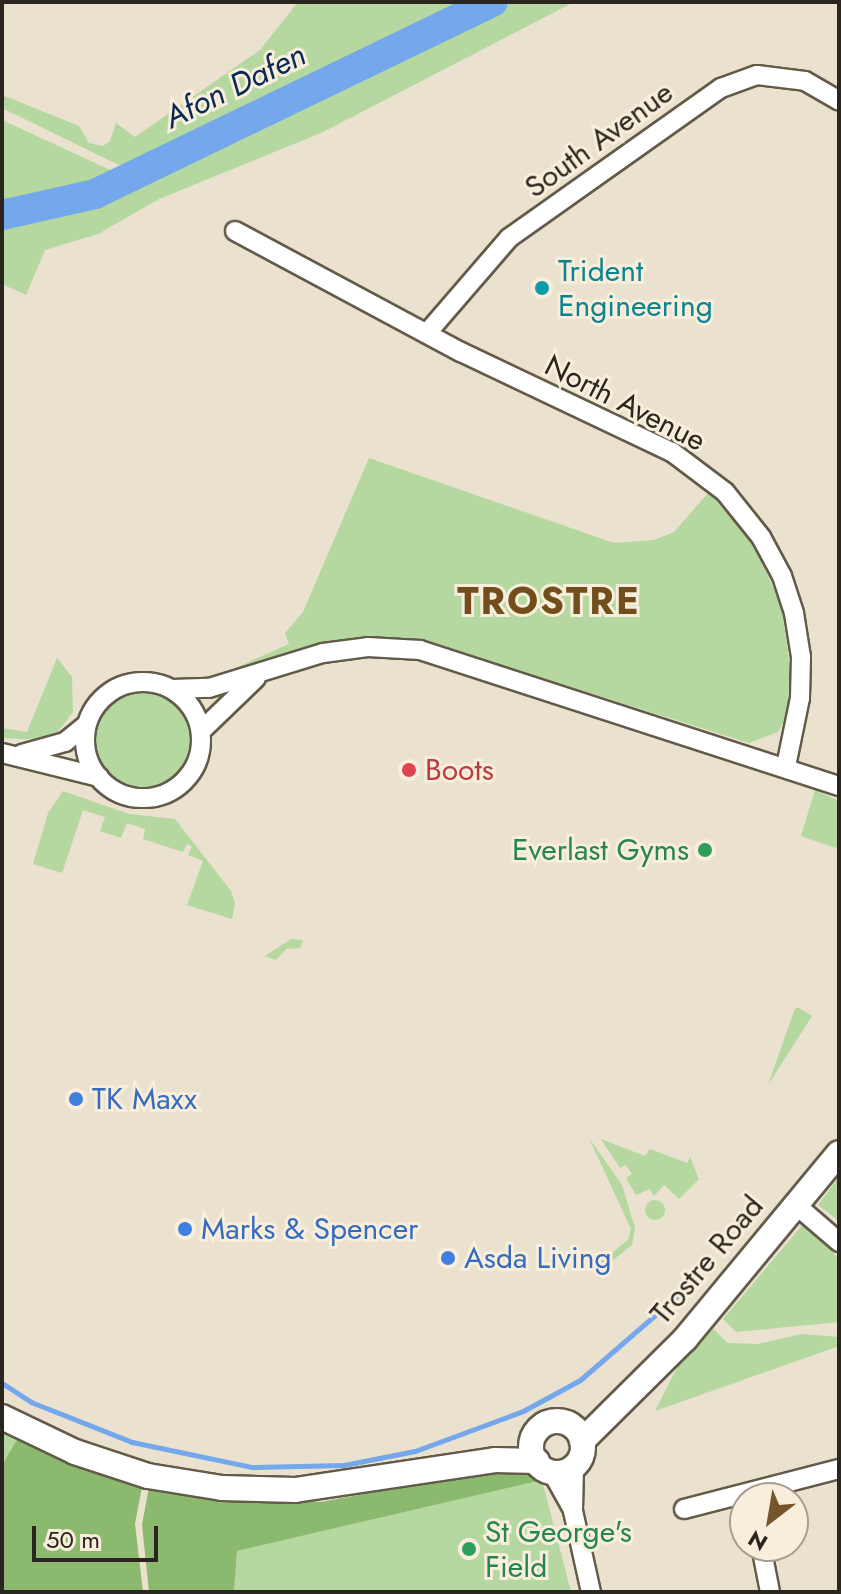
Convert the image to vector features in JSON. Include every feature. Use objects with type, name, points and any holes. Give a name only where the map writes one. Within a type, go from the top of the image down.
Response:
[{"type":"main road","name":"Trostre Road","points":[[575,1432],[618,1402],[685,1339],[839,1153]]},
{"type":"main road","points":[[2,1417],[75,1452],[148,1476],[222,1488],[295,1490],[495,1460],[549,1460],[575,1432],[547,1423],[549,1460]]},
{"type":"street","name":"South Avenue","points":[[427,333],[509,238],[721,88],[757,75],[805,81],[839,101]]},
{"type":"street","name":"North Avenue","points":[[235,231],[427,333],[672,452],[725,492],[761,537],[782,576],[794,613],[801,657],[800,698],[786,766]]},
{"type":"street","points":[[173,689],[196,714],[201,731],[196,765],[172,790],[141,798],[110,788],[99,777],[86,751],[86,725],[98,702],[123,685],[157,683],[173,689],[209,688],[323,653],[368,647],[420,650],[786,766],[839,786]]},
{"type":"street","points":[[201,731],[262,674]]},
{"type":"street","points":[[7,754],[45,751],[86,725]]},
{"type":"street","points":[[7,754],[99,777]]},
{"type":"street","points":[[796,1205],[839,1242]]},
{"type":"street","points":[[549,1460],[573,1511],[591,1592]]},
{"type":"street","points":[[797,1482],[839,1469]]},
{"type":"street","points":[[684,1509],[729,1500]]},
{"type":"street","points":[[764,1562],[770,1592]]},
{"type":"green space","points":[[298,2],[483,2],[129,170],[2,108],[2,95],[79,126],[89,143],[103,146],[110,141],[116,123],[135,137],[260,50]]},
{"type":"green space","points":[[513,2],[574,2],[321,133],[159,199],[98,234],[45,250],[26,295],[2,284],[2,120],[141,184]]},
{"type":"green space","points":[[369,458],[614,543],[654,540],[674,532],[709,492],[755,547],[782,607],[791,677],[786,718],[778,732],[749,743],[421,640],[368,636],[319,643],[239,674],[235,668],[289,644],[285,633],[303,612]]},
{"type":"green space","points":[[57,658],[72,677],[73,712],[56,734],[44,740],[2,738],[2,728],[27,732]]},
{"type":"green space","points":[[142,691],[161,695],[176,706],[187,721],[191,740],[187,759],[176,774],[161,785],[142,789],[123,785],[108,774],[97,759],[93,740],[97,721],[108,706],[123,695]]},
{"type":"green space","points":[[815,790],[839,801],[839,849],[801,836]]},
{"type":"green space","points":[[63,791],[129,814],[175,819],[231,891],[235,904],[232,919],[187,905],[203,861],[188,855],[192,846],[187,844],[183,852],[143,839],[145,829],[127,823],[121,838],[100,831],[105,817],[83,810],[62,873],[33,864],[48,813]]},
{"type":"green space","points":[[291,939],[303,940],[300,948],[286,949],[276,960],[265,956]]},
{"type":"green space","points":[[797,1007],[812,1016],[768,1085],[794,1011]]},
{"type":"green space","points":[[589,1138],[622,1185],[635,1228],[632,1245],[603,1268],[599,1263],[628,1240],[631,1229]]},
{"type":"green space","points":[[601,1139],[645,1156],[650,1149],[687,1163],[690,1157],[699,1179],[679,1199],[664,1185],[654,1196],[650,1189],[636,1195],[626,1178],[632,1174],[626,1165],[620,1168]]},
{"type":"green space","points":[[839,1177],[839,1221],[818,1205]]},
{"type":"green space","points":[[655,1200],[662,1203],[665,1210],[662,1217],[655,1220],[648,1217],[645,1210],[648,1203]]},
{"type":"green space","points":[[804,1223],[839,1259],[839,1322],[736,1332],[723,1319]]},
{"type":"green space","points":[[713,1329],[728,1343],[758,1344],[801,1334],[839,1337],[839,1346],[655,1411],[680,1362]]},
{"type":"green space","points":[[2,1426],[19,1436],[2,1465]]},
{"type":"green space","points":[[19,1436],[142,1487],[135,1524],[143,1592],[2,1592],[2,1465]]},
{"type":"green space","points":[[501,1468],[537,1472],[542,1480],[237,1551],[234,1592],[149,1592],[142,1525],[149,1487],[321,1502]]},
{"type":"green space","points":[[542,1480],[571,1592],[234,1592],[237,1551]]},
{"type":"waterway","name":"Afon Dafen","points":[[2,215],[95,194],[493,2]]},
{"type":"waterway","points":[[2,1383],[31,1402],[132,1442],[252,1467],[344,1465],[415,1451],[523,1411],[580,1380],[693,1282]]},
{"type":"place","name":"Trident Engineering","points":[[542,288]]},
{"type":"place","name":"Boots","points":[[409,770]]},
{"type":"place","name":"Everlast Gyms","points":[[705,850]]},
{"type":"place","name":"TK Maxx","points":[[76,1099]]},
{"type":"place","name":"Marks & Spencer","points":[[185,1229]]},
{"type":"place","name":"Asda Living","points":[[448,1258]]},
{"type":"place","name":"St George's Field","points":[[469,1549]]},
{"type":"district","name":"TROSTRE","points":[[549,601]]}]
